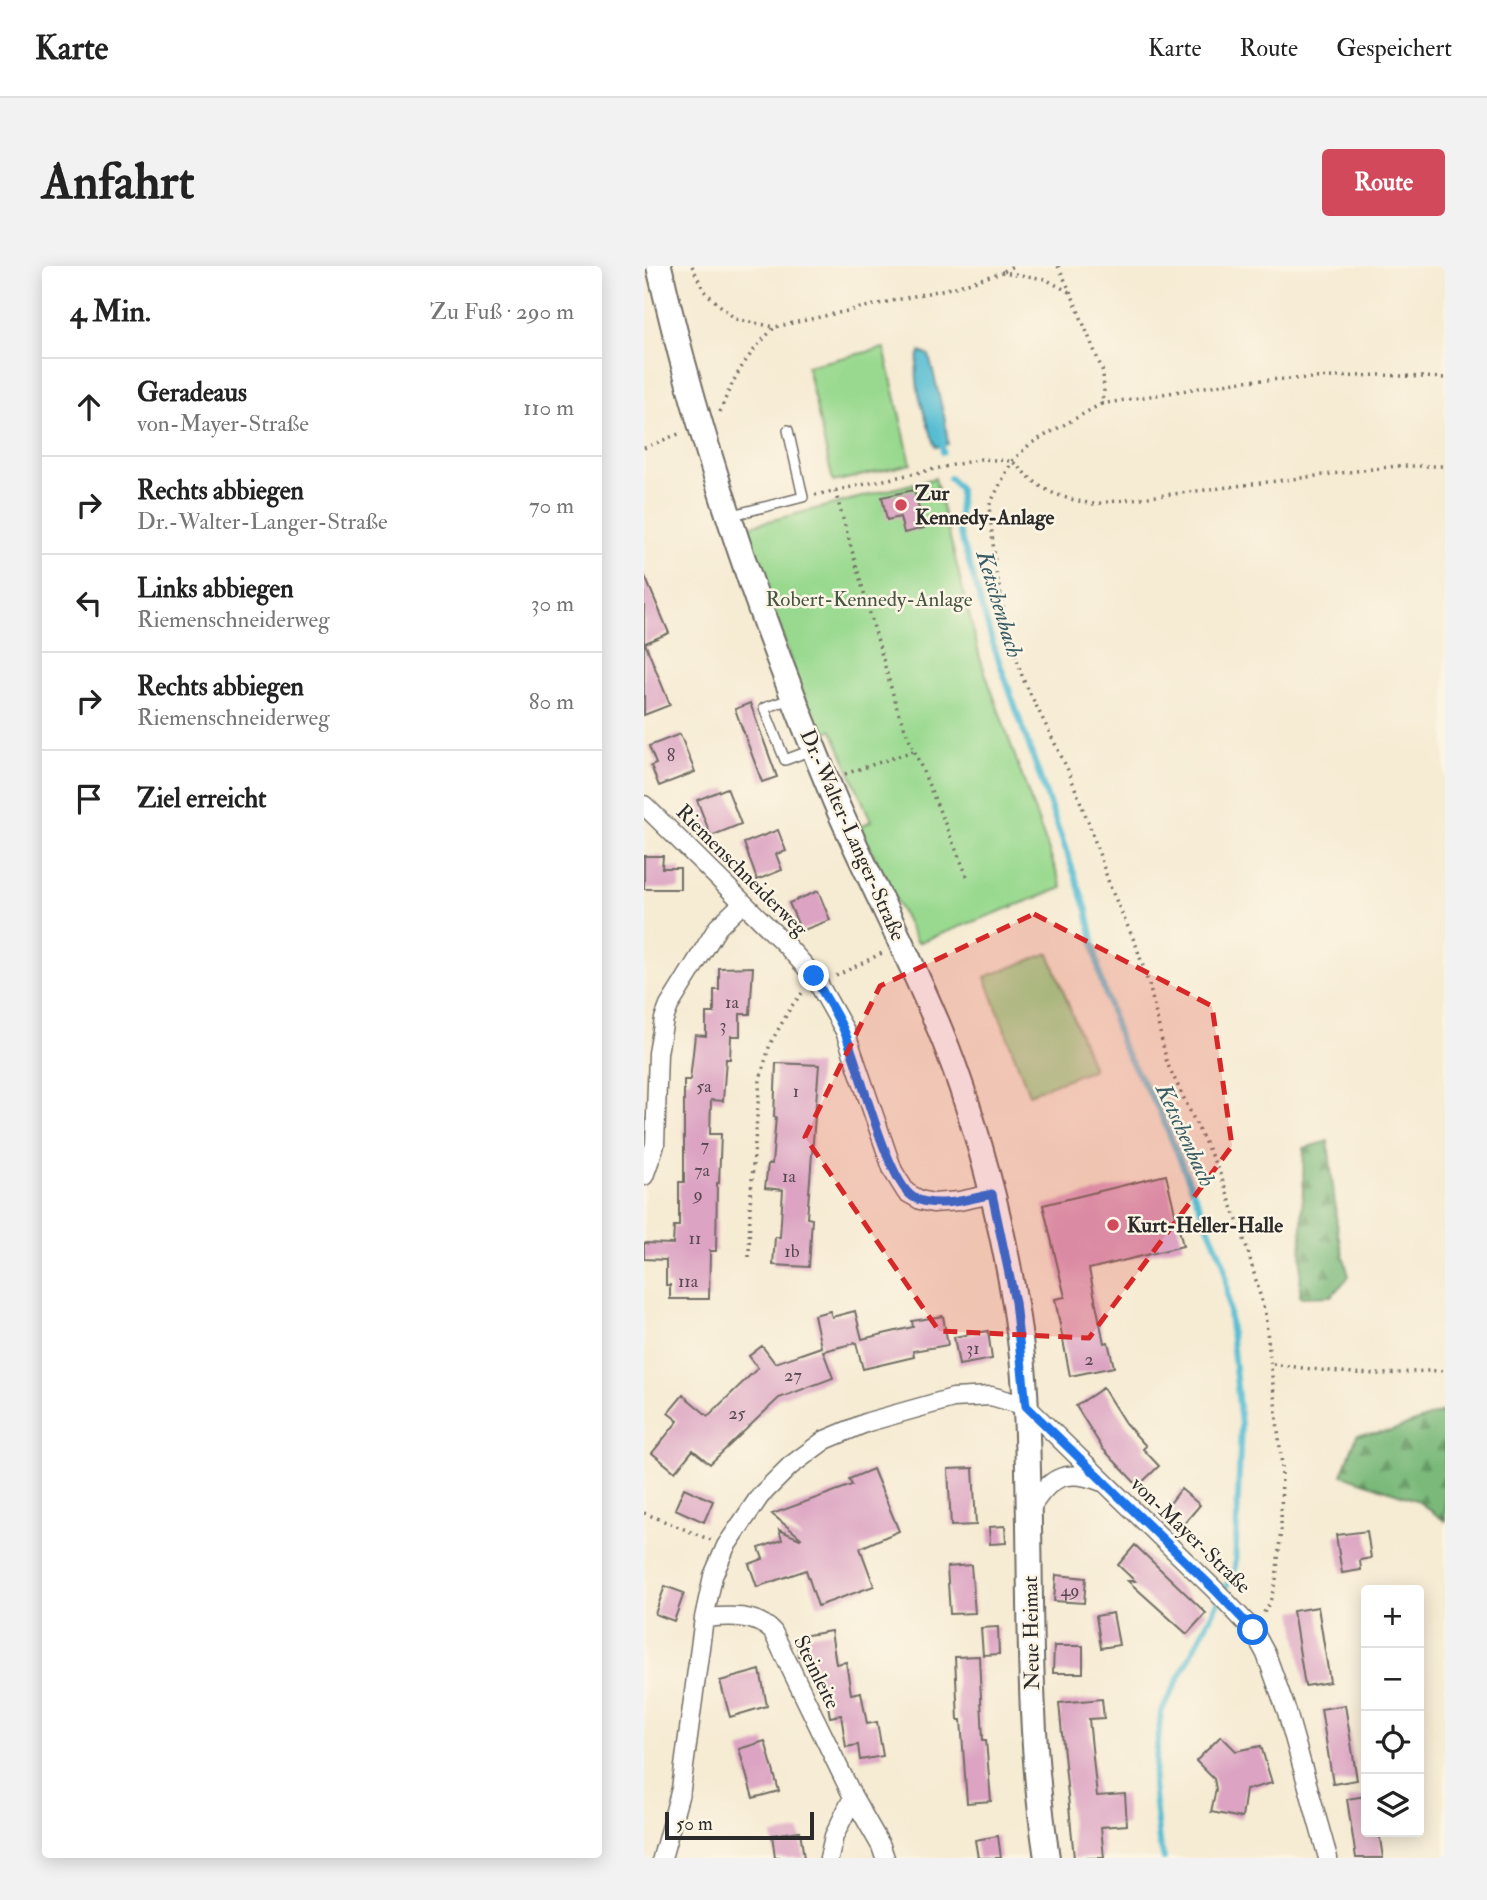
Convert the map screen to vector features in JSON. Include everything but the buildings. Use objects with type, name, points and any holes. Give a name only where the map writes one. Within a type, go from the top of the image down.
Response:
[{"type":"street","name":"Dr.-Walter-Langer-Straße","points":[[659,266],[727,517],[793,698],[851,837],[941,1031],[962,1093],[992,1194],[1015,1302],[1026,1406]]},
{"type":"street","name":"Riemenschneiderweg","points":[[644,805],[814,976],[845,1031],[893,1171],[906,1192],[920,1200],[933,1203],[992,1194]]},
{"type":"street","points":[[644,1176],[655,1145],[658,1053],[664,1019],[669,1006],[718,927],[743,904]]},
{"type":"street","points":[[662,1858],[681,1789],[704,1618],[713,1576],[726,1546],[760,1496],[790,1466],[825,1440],[868,1422],[953,1398],[992,1396],[1026,1406]]},
{"type":"street","name":"von-Mayer-Straße","points":[[1026,1406],[1237,1611],[1253,1630],[1266,1654],[1287,1712],[1328,1858]]},
{"type":"street","name":"Neue Heimat","points":[[1026,1406],[1034,1758],[1046,1858]]},
{"type":"street","name":"von-Mayer-Straße","points":[[1029,1511],[1039,1493],[1056,1478],[1067,1475],[1086,1476],[1103,1483]]},
{"type":"street","name":"Steinleite","points":[[704,1618],[740,1616],[768,1627],[773,1632],[885,1858]]},
{"type":"street","points":[[829,1858],[834,1836],[853,1797]]},
{"type":"lane","points":[[727,517],[803,497],[788,430]]},
{"type":"path","points":[[692,266],[704,291],[735,319],[775,327],[955,287],[1003,272],[1013,266]]},
{"type":"path","points":[[1058,266],[1103,372],[1104,392],[1101,404]]},
{"type":"path","points":[[1003,272],[1045,279],[1071,293]]},
{"type":"path","points":[[720,414],[732,380],[754,348],[775,327]]},
{"type":"path","points":[[1253,1630],[1270,1602],[1276,1580],[1281,1529],[1282,1466],[1273,1364],[1265,1312],[1247,1248],[1221,1176],[1167,1063],[1150,988],[1136,945],[1111,889],[1068,770],[1023,679],[1007,627],[996,571],[989,506],[1012,461],[1030,444],[1101,404],[1242,382],[1380,375],[1445,378]]},
{"type":"path","points":[[644,447],[676,436]]},
{"type":"path","points":[[803,497],[981,459],[1012,461],[1035,484],[1061,498],[1093,505],[1396,466],[1445,466]]},
{"type":"path","points":[[835,491],[898,712],[967,876]]},
{"type":"path","points":[[827,782],[913,751]]},
{"type":"path","points":[[842,971],[877,956]]},
{"type":"path","points":[[749,1256],[750,1205],[760,1079],[770,1044],[814,976]]},
{"type":"path","points":[[1273,1364],[1344,1373],[1445,1371]]},
{"type":"path","points":[[644,1513],[726,1546]]},
{"type":"highlighted area","points":[[1034,914],[1212,1006],[1232,1146],[1089,1338],[939,1331],[805,1137],[880,986]]},
{"type":"green space","points":[[884,348],[911,464],[833,482],[807,366]]},
{"type":"green space","name":"Robert-Kennedy-Anlage","points":[[935,478],[980,658],[1062,888],[917,943],[860,827],[871,821],[832,730],[820,734],[796,677],[746,527]]},
{"type":"green space","points":[[1049,953],[1093,1069],[1029,1094],[985,977]]},
{"type":"green space","points":[[1328,1141],[1338,1234],[1349,1277],[1331,1296],[1300,1297],[1304,1148]]},
{"type":"green space","points":[[1445,1411],[1445,1521],[1416,1500],[1342,1475],[1357,1435],[1391,1431]]},
{"type":"water","points":[[920,352],[929,355],[945,420],[948,444],[936,447],[918,387],[917,363]]},
{"type":"waterway","name":"Ketschenbach","points":[[941,437],[943,452]]},
{"type":"waterway","name":"Ketschenbach","points":[[950,478],[960,489],[959,530],[994,647],[1087,910],[1101,980],[1122,1046],[1159,1110],[1224,1264],[1241,1425],[1235,1569],[1161,1713],[1153,1785],[1159,1842],[1164,1858]]},
{"type":"place","name":"Zur Kennedy-Anlage","points":[[901,505]]},
{"type":"place","name":"Kurt-Heller-Halle","points":[[1113,1225]]},
{"type":"route","points":[[814,976],[845,1031],[893,1171],[906,1192],[920,1200],[933,1203],[992,1194],[1015,1302],[1026,1406],[1237,1611],[1253,1630]]}]
